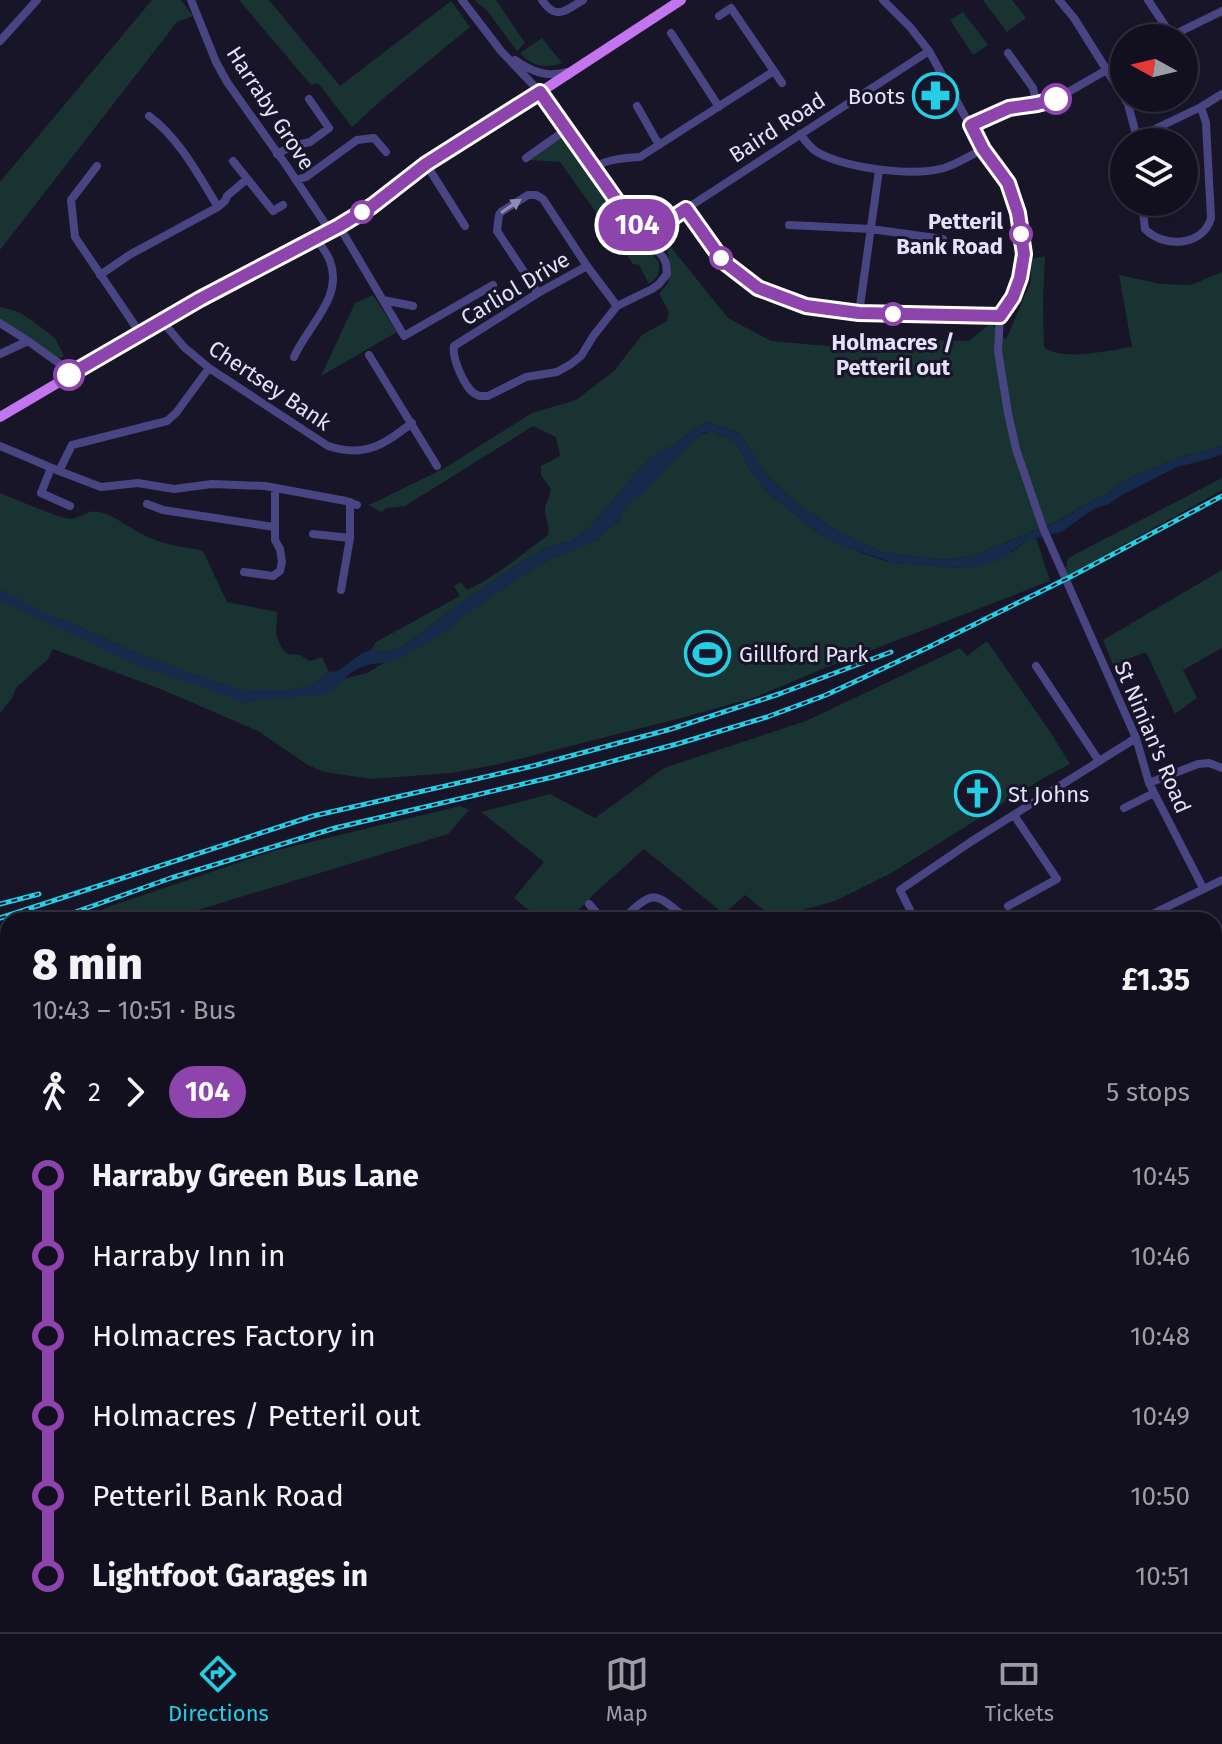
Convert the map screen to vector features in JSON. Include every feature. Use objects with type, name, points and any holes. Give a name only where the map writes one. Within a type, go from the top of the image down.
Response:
[{"type":"main road","points":[[0,417],[140,333],[317,239],[372,206],[426,164],[681,0]]},
{"type":"street","points":[[0,41],[37,0]]},
{"type":"street","name":"Harraby Grove","points":[[191,0],[221,72],[277,154],[334,229],[404,336],[493,285]]},
{"type":"street","name":"Carliol Drive","points":[[462,0],[501,51],[540,92],[619,204],[663,257],[667,274],[652,289],[617,306],[581,356],[557,372],[526,377],[488,396],[474,393],[468,387],[454,357],[454,346],[587,266],[617,306]]},
{"type":"street","points":[[542,0],[555,13],[563,13],[583,0]]},
{"type":"street","points":[[686,209],[723,261],[758,288],[806,306],[859,313],[1000,316],[1013,297],[1024,254],[1018,213],[1008,183],[983,149],[929,51],[883,0]]},
{"type":"street","points":[[1059,0],[1074,18],[1128,104],[1135,128]]},
{"type":"street","points":[[1148,0],[1162,24]]},
{"type":"street","points":[[719,16],[731,8],[782,83]]},
{"type":"street","points":[[1196,24],[1222,11]]},
{"type":"street","points":[[671,33],[719,107]]},
{"type":"street","points":[[678,43],[689,36]]},
{"type":"street","points":[[501,51],[536,72],[559,74],[575,69]]},
{"type":"street","name":"Baird Road","points":[[646,235],[929,51]]},
{"type":"street","points":[[1008,53],[1033,88],[1037,104]]},
{"type":"street","points":[[971,125],[1009,108],[1056,99],[1110,67]]},
{"type":"street","points":[[594,167],[619,158],[640,157],[774,71]]},
{"type":"street","points":[[1160,128],[1222,94]]},
{"type":"street","points":[[277,154],[310,142],[329,128],[309,99]]},
{"type":"street","points":[[637,106],[638,118],[659,145]]},
{"type":"street","points":[[1144,216],[1145,229],[1157,239],[1188,240],[1206,230],[1211,218],[1206,123],[1201,107]]},
{"type":"street","points":[[149,116],[163,126],[222,204]]},
{"type":"street","points":[[526,158],[567,129]]},
{"type":"street","points":[[800,134],[814,151],[848,164],[879,170],[944,168],[983,149]]},
{"type":"street","points":[[296,180],[306,177],[357,140],[374,138],[386,152]]},
{"type":"street","points":[[233,161],[273,211],[283,205]]},
{"type":"street","points":[[426,164],[465,226]]},
{"type":"street","points":[[97,166],[71,200],[75,237],[140,333]]},
{"type":"street","points":[[859,313],[879,170]]},
{"type":"street","points":[[100,275],[131,254],[222,204],[247,179]]},
{"type":"street","points":[[538,293],[497,231],[501,212],[528,195],[543,199],[587,266]]},
{"type":"street","points":[[789,225],[871,229],[943,239]]},
{"type":"street","points":[[294,357],[299,344],[322,313],[331,291],[330,261],[317,239]]},
{"type":"street","points":[[382,300],[413,306]]},
{"type":"street","name":"St Ninian's Road","points":[[1000,316],[998,351],[1008,413],[1024,475],[1052,551],[1136,738],[1149,783],[1203,888]]},
{"type":"street","name":"Chertsey Bank","points":[[162,321],[184,347],[209,368],[314,438],[336,449],[373,449],[412,423]]},
{"type":"street","points":[[0,323],[60,364],[68,376]]},
{"type":"street","points":[[0,354],[28,341]]},
{"type":"street","points":[[369,355],[437,466]]},
{"type":"street","points":[[70,506],[41,493],[72,445],[167,421],[209,368]]},
{"type":"street","points":[[0,446],[101,487],[138,483],[174,489],[212,484],[265,486],[354,503],[341,590]]},
{"type":"street","points":[[244,572],[273,576],[280,571],[282,562],[274,527],[275,489]]},
{"type":"street","points":[[147,504],[163,510],[274,527]]},
{"type":"street","points":[[313,534],[350,538]]},
{"type":"street","points":[[1036,666],[1099,761]]},
{"type":"street","points":[[911,912],[900,890],[1136,738]]},
{"type":"street","points":[[1149,783],[1198,764],[1209,763],[1222,768]]},
{"type":"street","points":[[1124,808],[1154,793]]},
{"type":"street","points":[[1008,906],[1057,879],[1014,815]]},
{"type":"street","points":[[1164,912],[1203,888],[1221,882]]},
{"type":"street","points":[[630,912],[654,896],[678,912]]},
{"type":"street","points":[[589,904],[596,912]]},
{"type":"green space","points":[[152,0],[181,0],[193,16],[177,22],[0,250],[0,182]]},
{"type":"green space","points":[[239,0],[269,0],[340,86],[451,1],[470,27],[352,127],[318,83],[311,85]]},
{"type":"green space","points":[[475,0],[496,0],[525,43],[517,51],[485,8]]},
{"type":"green space","points":[[983,0],[1012,0],[1026,18],[1007,32]]},
{"type":"green space","points":[[963,12],[988,45],[973,55],[950,20]]},
{"type":"green space","points":[[542,38],[562,63],[539,65],[520,53]]},
{"type":"green space","points":[[565,134],[659,263],[657,275],[649,284],[639,265],[633,264],[560,162],[530,160]]},
{"type":"green space","points":[[666,241],[728,318],[771,341],[873,350],[875,339],[969,341],[991,323],[1006,340],[1031,281],[1031,259],[1045,256],[1044,347],[1062,354],[1132,347],[1119,275],[1161,284],[1191,285],[1222,272],[1222,446],[1179,458],[1131,477],[1056,522],[970,557],[940,560],[881,552],[835,530],[794,501],[766,475],[739,433],[707,422],[648,461],[590,528],[570,542],[552,545],[521,562],[404,646],[388,652],[371,650],[376,642],[460,596],[454,586],[461,582],[467,590],[483,582],[548,535],[545,508],[551,489],[541,475],[541,466],[560,456],[556,437],[533,426],[405,506],[387,508],[381,512],[369,505],[443,469],[532,413],[576,400],[614,371],[642,335],[667,321],[669,312],[659,294],[668,283],[670,268]]},
{"type":"green space","points":[[373,295],[397,332],[321,376],[355,303]]},
{"type":"green space","points":[[0,307],[19,312],[55,338],[64,356],[51,356],[0,322]]},
{"type":"green space","points":[[712,431],[736,442],[751,471],[769,493],[817,532],[841,545],[894,563],[963,568],[1012,552],[1036,538],[1050,581],[753,698],[495,765],[451,773],[372,779],[324,772],[308,765],[258,731],[163,690],[53,649],[48,659],[16,688],[0,713],[0,597],[246,703],[367,673],[551,558],[598,540],[620,520],[628,503],[644,491],[684,448]]},
{"type":"green space","points":[[1222,478],[1222,490],[1067,576],[1068,558]]},
{"type":"green space","points":[[0,493],[70,519],[100,512],[152,539],[203,551],[227,602],[277,612],[276,635],[282,649],[310,661],[322,657],[329,672],[312,685],[291,690],[241,690],[123,647],[5,593],[0,589]]},
{"type":"green space","points":[[1222,570],[1222,648],[1183,670],[1197,698],[1175,714],[1146,652],[1113,665],[1103,640]]},
{"type":"green space","points":[[987,641],[1070,764],[893,872],[835,901],[796,912],[766,912],[745,895],[726,912],[722,912],[644,849],[577,912],[531,912],[514,898],[544,862],[481,812],[550,794],[595,818],[664,768],[806,721],[960,648],[967,656]]},
{"type":"green space","points":[[460,806],[469,810],[448,834],[191,912],[100,912],[273,851]]},
{"type":"water","points":[[707,422],[739,433],[766,475],[794,501],[835,530],[881,552],[940,560],[970,557],[1057,522],[1131,477],[1179,458],[1222,446],[1222,454],[1177,467],[1089,512],[1061,532],[1028,540],[999,560],[963,568],[894,563],[841,545],[817,532],[769,493],[751,471],[736,442],[712,431],[703,433],[641,495],[629,502],[620,520],[598,540],[551,558],[468,612],[443,633],[399,659],[359,668],[333,691],[322,695],[246,703],[141,667],[0,600],[0,589],[55,618],[123,647],[241,690],[291,690],[312,685],[362,653],[371,650],[388,652],[404,646],[521,562],[552,545],[570,542],[590,528],[648,461]]},
{"type":"railway","points":[[75,912],[171,878],[335,828],[557,776],[767,717],[826,695],[929,647],[1222,496]]},
{"type":"railway","points":[[18,912],[313,816],[533,766],[671,729],[779,694],[891,652]]},
{"type":"railway","points":[[0,904],[39,894]]},
{"type":"bus line","name":"104","points":[[69,375],[200,299],[339,226],[372,206],[426,164],[540,92],[619,204],[646,235],[686,209],[723,261],[758,288],[806,306],[859,313],[1000,316],[1013,297],[1020,278],[1024,254],[1018,213],[1008,183],[983,149],[971,125],[1009,108],[1056,99]]},
{"type":"place","name":"Boots","points":[[936,96]]},
{"type":"place","name":"Petteril Bank Road","points":[[1021,234]]},
{"type":"place","name":"Holmacres / Petteril out","points":[[893,314]]},
{"type":"place","name":"Gilllford Park","points":[[708,654]]},
{"type":"place","name":"St Johns","points":[[977,794]]}]
